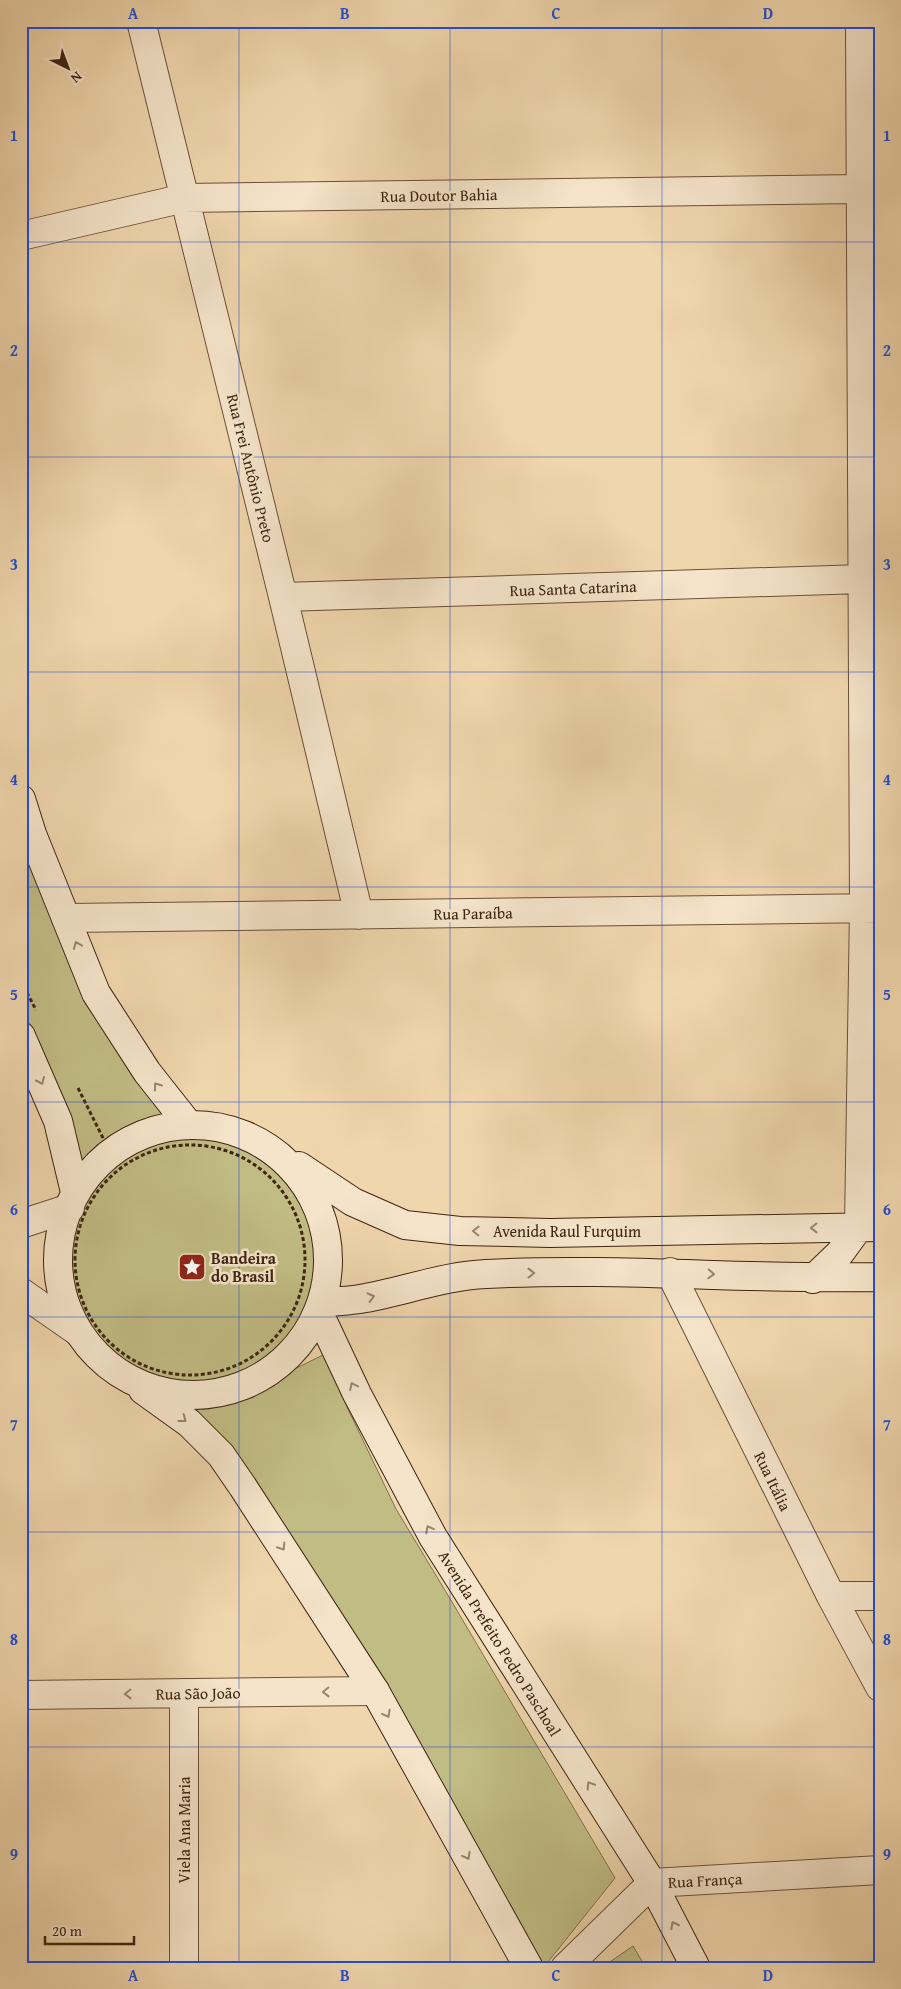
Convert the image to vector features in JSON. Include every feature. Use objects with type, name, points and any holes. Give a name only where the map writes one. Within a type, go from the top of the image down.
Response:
[{"type":"street","name":"Rua Frei Antônio Preto","points":[[141,21],[283,597],[358,915]]},
{"type":"street","points":[[813,1279],[869,1227],[872,908],[863,579],[860,21]]},
{"type":"street","name":"Rua Doutor Bahia","points":[[21,236],[185,198],[861,190]]},
{"type":"street","name":"Rua Santa Catarina","points":[[283,597],[863,579]]},
{"type":"street","points":[[21,799],[32,834],[96,993],[147,1072],[188,1124]]},
{"type":"street","name":"Rua Paraíba","points":[[66,918],[872,908]]},
{"type":"street","points":[[21,1036],[58,1120],[73,1200]]},
{"type":"street","points":[[77,1331],[59,1286],[59,1238],[73,1200],[104,1157],[143,1133],[188,1124],[232,1129],[275,1150],[312,1192],[329,1246],[320,1307],[304,1338],[276,1367],[241,1387],[202,1395],[165,1392],[130,1380]]},
{"type":"street","name":"Avenida Raul Furquim","points":[[275,1150],[353,1202],[405,1224],[460,1231],[550,1233],[869,1227]]},
{"type":"street","points":[[21,1224],[73,1200]]},
{"type":"street","points":[[320,1307],[426,1283],[484,1274],[670,1272],[813,1279],[880,1277]]},
{"type":"street","name":"Rua Itália","points":[[670,1272],[831,1596],[880,1687]]},
{"type":"street","points":[[21,1292],[77,1331],[100,1359],[189,1423],[221,1455],[374,1691],[530,1968]]},
{"type":"street","name":"Avenida Prefeito Pedro Paschoal","points":[[320,1307],[358,1394],[433,1537],[652,1883],[696,1968]]},
{"type":"street","points":[[831,1596],[880,1596]]},
{"type":"street","name":"Rua São João","points":[[21,1695],[374,1691]]},
{"type":"street","name":"Viela Ana Maria","points":[[184,1693],[184,1968]]},
{"type":"street","name":"Rua França","points":[[565,1968],[652,1883],[880,1870]]},
{"type":"path","points":[[180,1145],[203,1145],[225,1150],[246,1159],[265,1172],[280,1188],[293,1207],[302,1228],[306,1250],[305,1273],[300,1295],[292,1316],[279,1335],[262,1350],[244,1363],[222,1371],[200,1376],[178,1375],[155,1371],[134,1362],[100,1334],[79,1294],[75,1271],[75,1248],[80,1226],[89,1206],[102,1187],[118,1171],[137,1158],[158,1150],[180,1145]]},
{"type":"shaded area","points":[[21,824],[176,1119],[140,1126],[98,1152],[78,1178],[51,1081],[21,1014]]},
{"type":"shaded area","points":[[193,1131],[218,1134],[254,1146],[275,1160],[293,1178],[307,1199],[312,1211],[319,1235],[322,1260],[319,1285],[307,1321],[293,1342],[275,1360],[254,1374],[242,1379],[218,1386],[193,1389],[168,1386],[132,1374],[111,1360],[93,1342],[79,1321],[74,1309],[67,1285],[64,1260],[67,1235],[79,1199],[93,1178],[111,1160],[132,1146],[144,1141],[168,1134]]},
{"type":"shaded area","points":[[327,1353],[347,1407],[396,1509],[615,1878],[544,1967],[380,1691],[174,1399],[196,1400],[235,1394],[272,1380]]},
{"type":"shaded area","points":[[633,1946],[646,1968],[601,1968]]},
{"type":"place","name":"Bandeira do Brasil","points":[[192,1267]]}]
